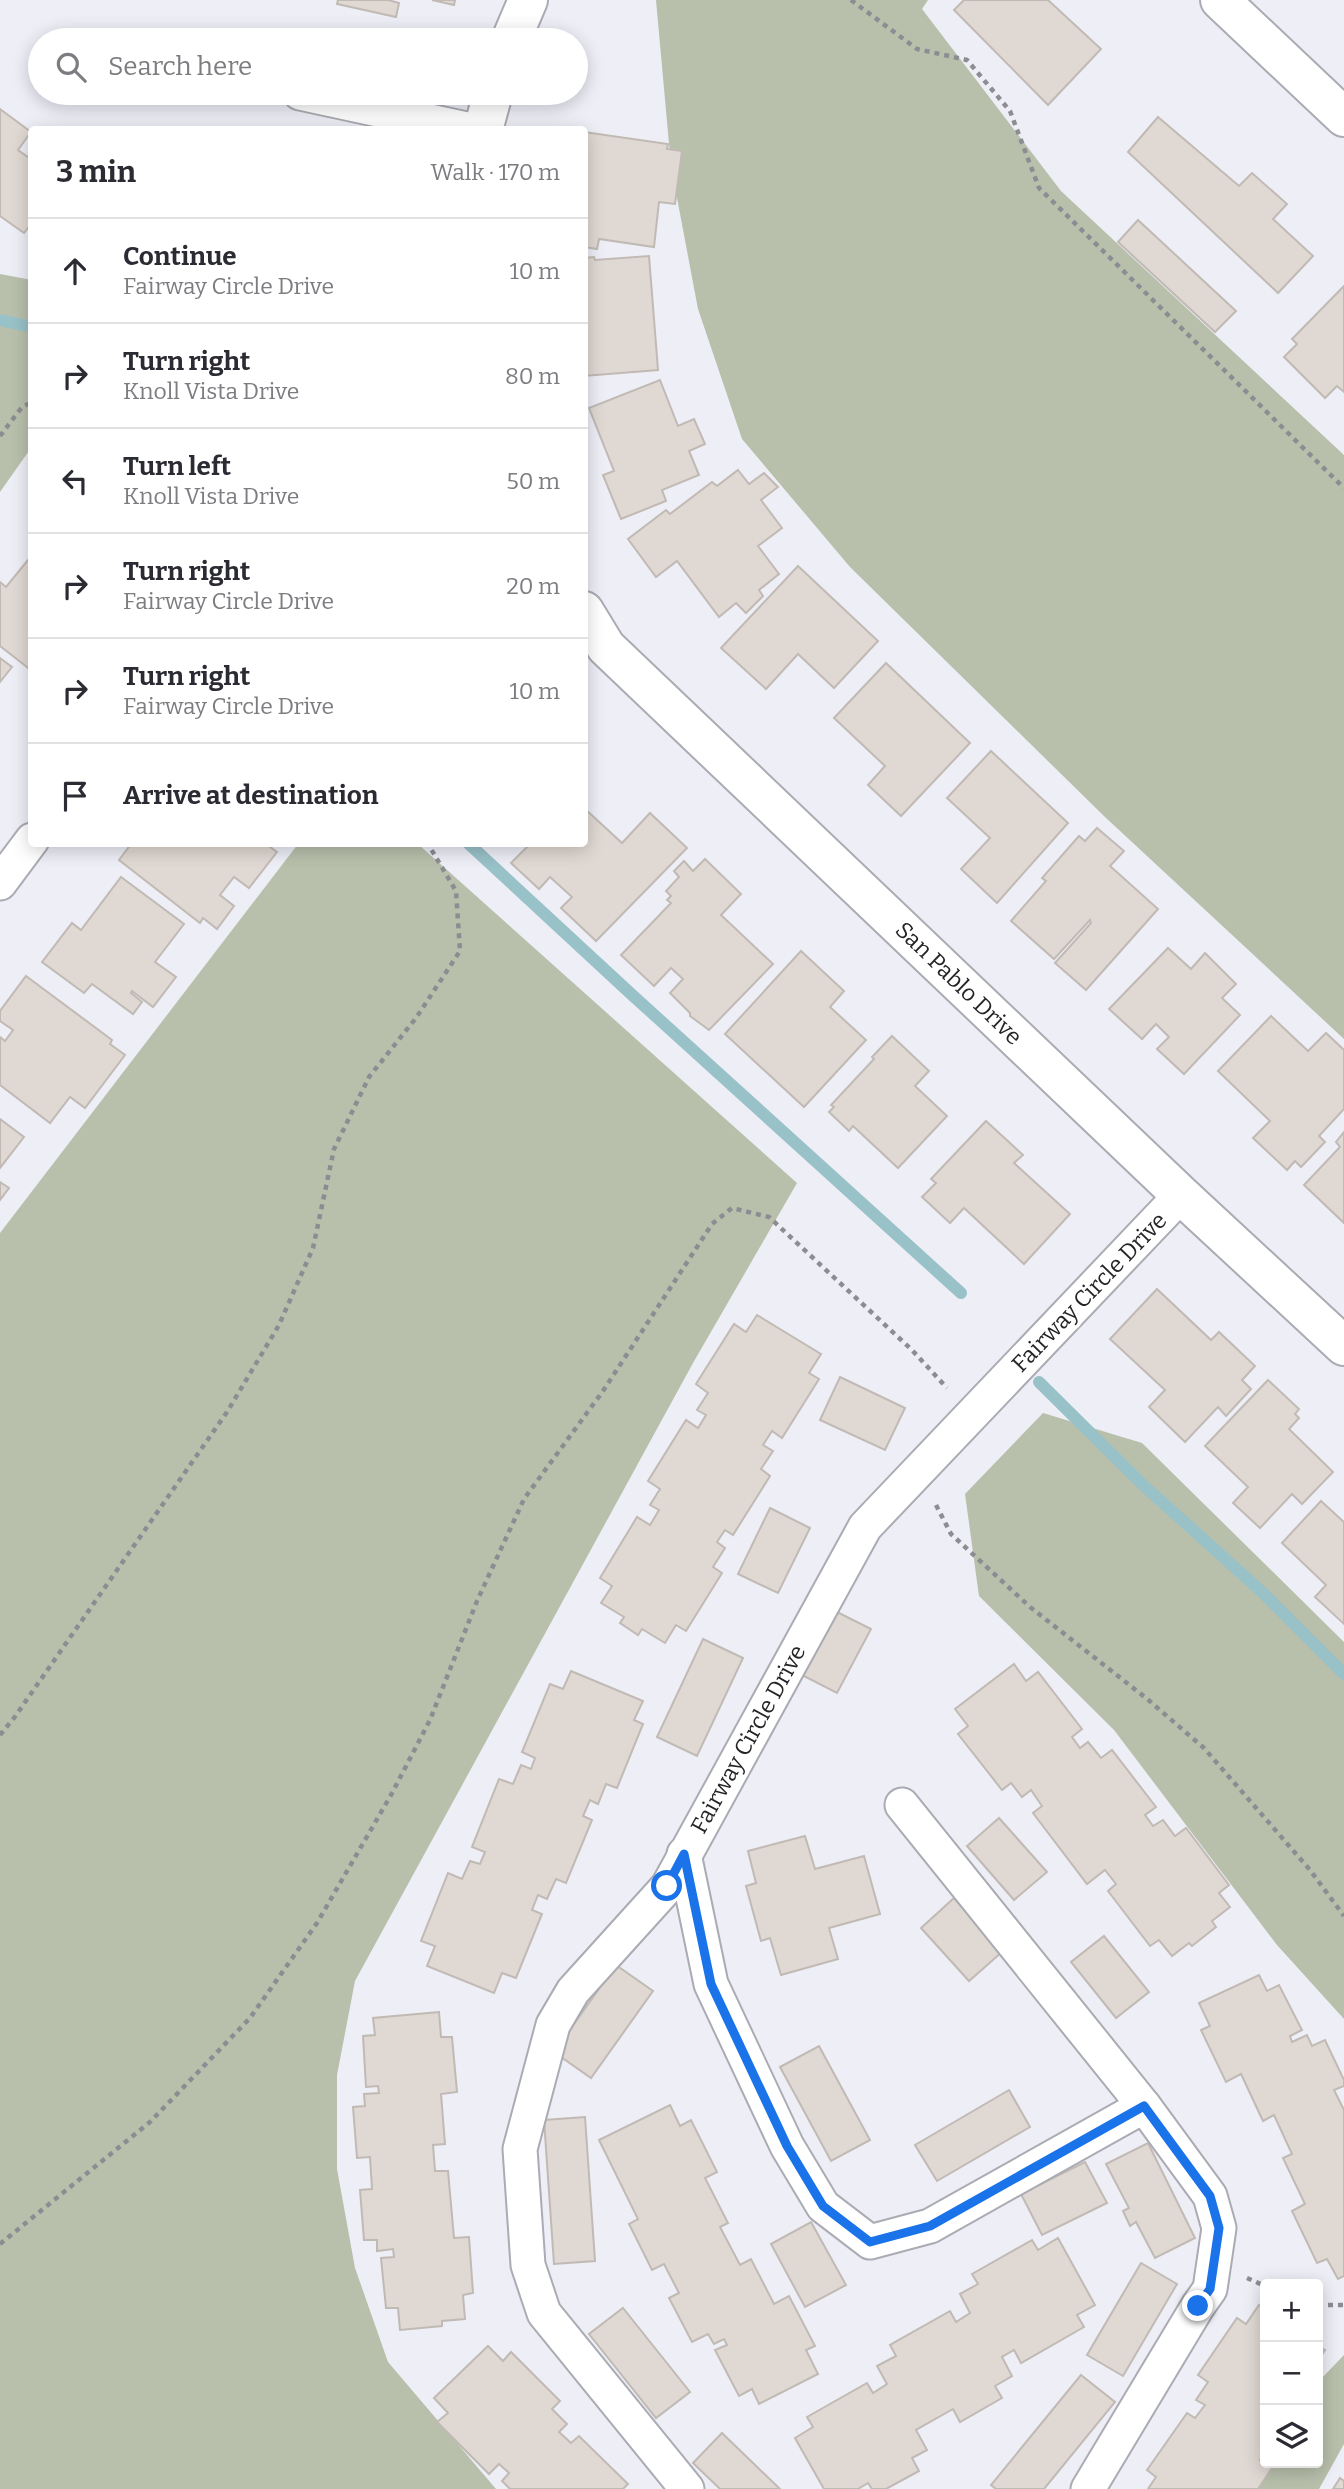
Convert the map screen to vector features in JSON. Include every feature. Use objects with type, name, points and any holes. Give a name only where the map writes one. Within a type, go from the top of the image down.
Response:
[{"type":"street","points":[[516,28],[528,0]]},
{"type":"street","points":[[1220,0],[1344,117]]},
{"type":"street","points":[[355,105],[453,126]]},
{"type":"street","points":[[484,126],[490,105]]},
{"type":"street","name":"San Pablo Drive","points":[[588,618],[606,647],[1181,1195],[1344,1346]]},
{"type":"street","points":[[0,883],[28,845]]},
{"type":"street","name":"Fairway Circle Drive","points":[[687,2489],[544,2313],[528,2265],[520,2149],[553,2025],[573,1991],[667,1886],[865,1527],[1181,1195]]},
{"type":"street","points":[[902,1805],[1144,2106],[1210,2196],[1219,2228],[1210,2289],[1088,2489]]},
{"type":"street","points":[[684,1854],[711,1984],[787,2146],[823,2206],[870,2242],[930,2226],[1144,2106]]},
{"type":"path","points":[[851,0],[918,49],[967,60],[1010,111],[1039,188],[1344,488]]},
{"type":"path","points":[[0,436],[22,407],[28,404]]},
{"type":"path","points":[[0,1735],[227,1412],[279,1325],[313,1248],[334,1149],[369,1077],[416,1018],[460,951],[456,891],[430,847]]},
{"type":"path","points":[[0,2244],[150,2122],[250,2018],[310,1933],[391,1795],[430,1720],[477,1601],[524,1499],[603,1391],[712,1224],[732,1208],[769,1217],[912,1350],[972,1414]]},
{"type":"path","points":[[919,1470],[951,1534],[1030,1607],[1146,1698],[1204,1748],[1310,1870],[1344,1916]]},
{"type":"path","points":[[1323,2305],[1344,2305]]},
{"type":"green space","points":[[656,0],[928,0],[922,9],[1061,191],[1344,455],[1344,1039],[1105,817],[850,567],[742,439],[698,309],[671,166]]},
{"type":"green space","points":[[0,274],[28,279],[28,452],[0,492]]},
{"type":"green space","points":[[296,847],[421,847],[797,1183],[693,1363],[355,1981],[337,2075],[337,2169],[355,2268],[388,2362],[496,2489],[0,2489],[0,1233]]},
{"type":"green space","points":[[1043,1413],[1142,1443],[1344,1642],[1344,2019],[1277,1945],[1114,1730],[979,1596],[965,1494]]},
{"type":"green space","points":[[1344,2355],[1344,2444],[1319,2489],[1245,2489],[1260,2461],[1260,2468],[1323,2468],[1323,2377]]},
{"type":"building","points":[[338,0],[388,0],[399,3],[396,17],[337,4]]},
{"type":"building","points":[[432,0],[455,0],[454,5]]},
{"type":"building","points":[[964,0],[1048,0],[1101,49],[1048,105],[954,10]]},
{"type":"building","points":[[0,109],[28,130],[28,136],[18,150],[28,157],[28,228],[24,233],[0,216]]},
{"type":"building","points":[[1158,117],[1239,186],[1252,173],[1287,204],[1273,219],[1313,256],[1278,293],[1128,152]]},
{"type":"building","points":[[588,133],[668,144],[667,149],[682,151],[675,204],[659,202],[654,247],[599,239],[597,249],[588,248]]},
{"type":"building","points":[[1138,220],[1236,311],[1215,332],[1118,242]]},
{"type":"building","points":[[649,256],[658,370],[588,376],[588,258],[594,257],[595,260]]},
{"type":"building","points":[[1344,286],[1344,392],[1337,386],[1325,398],[1284,357],[1297,344],[1292,339]]},
{"type":"building","points":[[660,380],[678,426],[694,419],[705,444],[689,451],[699,475],[662,490],[666,501],[621,519],[603,475],[614,471],[589,408]]},
{"type":"building","points":[[738,470],[749,484],[764,473],[778,487],[761,500],[782,528],[758,546],[779,574],[759,590],[763,596],[746,613],[736,603],[719,617],[677,561],[656,577],[628,539],[666,510],[670,514],[712,482],[717,486]]},
{"type":"building","points":[[28,560],[28,668],[0,646],[0,582],[6,587]]},
{"type":"building","points":[[798,566],[878,641],[834,688],[798,654],[766,689],[721,648]]},
{"type":"building","points":[[0,658],[12,667],[0,682]]},
{"type":"building","points":[[886,663],[970,743],[901,816],[868,785],[885,766],[834,718]]},
{"type":"building","points":[[991,751],[1068,823],[997,903],[961,869],[990,838],[947,798]]},
{"type":"building","points":[[588,812],[622,843],[650,813],[687,848],[596,941],[561,908],[572,897],[550,877],[539,889],[511,863],[527,847],[588,847]]},
{"type":"building","points":[[1097,828],[1124,851],[1110,866],[1158,909],[1086,990],[1055,963],[1091,923],[1090,920],[1054,959],[1011,921],[1046,881],[1042,878],[1079,836],[1085,841]]},
{"type":"building","points":[[129,847],[270,847],[277,852],[249,888],[234,877],[220,895],[234,906],[217,929],[203,918],[200,923],[119,860]]},
{"type":"building","points":[[705,859],[741,894],[721,915],[773,964],[709,1030],[690,1016],[670,993],[683,979],[671,968],[654,986],[621,955],[671,903],[667,900],[671,896],[666,891],[679,877],[674,871],[684,861],[693,871]]},
{"type":"building","points":[[121,877],[184,924],[155,962],[176,977],[153,1007],[132,991],[142,1002],[133,1014],[92,984],[84,993],[42,962],[72,923],[81,930]]},
{"type":"building","points":[[1168,948],[1191,969],[1205,953],[1236,984],[1222,998],[1240,1015],[1184,1074],[1157,1049],[1169,1037],[1156,1024],[1142,1039],[1109,1009]]},
{"type":"building","points":[[801,951],[844,991],[830,1007],[866,1040],[804,1107],[725,1034]]},
{"type":"building","points":[[26,976],[112,1040],[110,1044],[125,1055],[85,1108],[70,1097],[50,1123],[0,1085],[0,1037],[5,1041],[13,1030],[0,1021],[0,1011]]},
{"type":"building","points":[[1271,1016],[1308,1051],[1326,1033],[1344,1050],[1344,1109],[1319,1136],[1325,1142],[1301,1167],[1295,1161],[1287,1170],[1253,1138],[1270,1121],[1218,1071]]},
{"type":"building","points":[[892,1036],[929,1071],[915,1086],[947,1116],[898,1168],[853,1126],[849,1131],[829,1112],[834,1107],[831,1105]]},
{"type":"building","points":[[0,1119],[24,1137],[0,1168]]},
{"type":"building","points":[[986,1121],[1023,1155],[1014,1163],[1070,1214],[1024,1264],[964,1208],[950,1223],[922,1197],[936,1183],[931,1179]]},
{"type":"building","points":[[1344,1132],[1344,1223],[1304,1185],[1340,1147],[1336,1142]]},
{"type":"building","points":[[0,1182],[9,1188],[0,1200]]},
{"type":"building","points":[[1157,1289],[1211,1340],[1219,1332],[1255,1366],[1242,1380],[1251,1389],[1226,1416],[1218,1407],[1185,1442],[1149,1407],[1165,1390],[1110,1339]]},
{"type":"building","points":[[757,1315],[821,1354],[809,1373],[819,1379],[782,1438],[772,1431],[763,1445],[773,1451],[761,1469],[770,1476],[733,1535],[725,1530],[717,1542],[725,1548],[713,1567],[722,1573],[686,1631],[676,1625],[665,1643],[642,1629],[638,1635],[620,1623],[624,1617],[601,1603],[612,1586],[600,1578],[637,1517],[650,1525],[659,1510],[650,1505],[660,1489],[648,1481],[686,1420],[698,1428],[706,1415],[697,1410],[708,1393],[696,1384],[734,1324],[746,1332]]},
{"type":"building","points":[[840,1377],[905,1408],[885,1450],[820,1420]]},
{"type":"building","points":[[1268,1380],[1299,1409],[1295,1414],[1299,1418],[1289,1429],[1333,1472],[1302,1504],[1292,1494],[1260,1528],[1233,1503],[1248,1487],[1205,1446]]},
{"type":"building","points":[[1321,1501],[1344,1522],[1344,1624],[1315,1597],[1326,1585],[1282,1543]]},
{"type":"building","points":[[770,1508],[810,1528],[778,1593],[738,1574]]},
{"type":"building","points":[[833,1610],[871,1629],[837,1693],[800,1674]]},
{"type":"building","points":[[703,1639],[743,1658],[697,1756],[657,1737]]},
{"type":"building","points":[[1014,1664],[1026,1681],[1038,1672],[1082,1729],[1072,1737],[1080,1748],[1088,1742],[1101,1758],[1112,1750],[1156,1807],[1145,1815],[1153,1826],[1163,1820],[1175,1836],[1186,1828],[1229,1885],[1219,1893],[1230,1907],[1212,1921],[1216,1927],[1192,1946],[1189,1943],[1172,1956],[1159,1940],[1150,1946],[1108,1891],[1116,1884],[1105,1870],[1087,1884],[1033,1813],[1042,1806],[1031,1790],[1022,1797],[1011,1783],[1002,1790],[958,1734],[968,1726],[955,1709]]},
{"type":"building","points":[[571,1671],[643,1701],[634,1720],[643,1724],[617,1788],[606,1784],[598,1804],[590,1800],[583,1816],[592,1820],[566,1883],[556,1879],[547,1899],[538,1895],[532,1910],[542,1914],[516,1978],[502,1973],[494,1993],[427,1966],[435,1946],[421,1941],[448,1873],[462,1879],[470,1861],[480,1864],[485,1852],[472,1847],[499,1779],[513,1784],[521,1765],[531,1769],[535,1758],[522,1752],[550,1684],[563,1689]]},
{"type":"building","points":[[999,1818],[1047,1872],[1014,1900],[967,1846]]},
{"type":"building","points":[[805,1836],[815,1869],[864,1856],[880,1914],[829,1928],[838,1959],[781,1975],[770,1938],[761,1941],[746,1886],[756,1883],[748,1851]]},
{"type":"building","points":[[954,1898],[1002,1952],[969,1981],[921,1928]]},
{"type":"building","points":[[1104,1936],[1149,1992],[1116,2018],[1071,1962]]},
{"type":"building","points":[[616,1965],[653,1991],[591,2078],[554,2052]]},
{"type":"building","points":[[1259,1975],[1267,1991],[1279,1985],[1302,2030],[1290,2036],[1292,2042],[1307,2035],[1312,2046],[1325,2040],[1344,2080],[1344,2086],[1334,2090],[1344,2110],[1344,2276],[1338,2279],[1327,2259],[1317,2263],[1292,2211],[1305,2204],[1283,2158],[1292,2154],[1274,2115],[1263,2121],[1241,2074],[1226,2082],[1201,2030],[1210,2026],[1199,2003]]},
{"type":"building","points":[[439,2012],[441,2037],[452,2037],[457,2092],[441,2094],[445,2144],[433,2145],[435,2171],[448,2171],[454,2238],[469,2237],[473,2293],[463,2295],[465,2319],[442,2321],[442,2326],[400,2330],[398,2308],[386,2308],[381,2258],[394,2257],[393,2249],[377,2251],[377,2240],[364,2240],[360,2190],[372,2189],[370,2157],[357,2158],[353,2107],[365,2106],[364,2094],[379,2093],[378,2086],[366,2087],[363,2036],[375,2035],[373,2018]]},
{"type":"building","points":[[819,2046],[870,2140],[831,2161],[780,2067]]},
{"type":"building","points":[[1009,2090],[1030,2127],[937,2181],[915,2145]]},
{"type":"building","points":[[670,2105],[680,2126],[691,2120],[717,2172],[705,2178],[728,2223],[720,2227],[740,2265],[751,2259],[774,2304],[789,2296],[815,2346],[806,2350],[818,2374],[759,2404],[752,2389],[739,2396],[715,2350],[727,2345],[724,2339],[714,2344],[708,2334],[692,2342],[669,2298],[679,2293],[664,2264],[652,2270],[629,2224],[638,2219],[599,2140]]},
{"type":"building","points":[[585,2117],[595,2261],[554,2264],[544,2120]]},
{"type":"building","points":[[1148,2143],[1195,2238],[1155,2258],[1136,2222],[1130,2226],[1123,2211],[1129,2208],[1106,2164]]},
{"type":"building","points":[[1085,2162],[1107,2203],[1042,2235],[1021,2194]]},
{"type":"building","points":[[811,2222],[846,2285],[805,2307],[771,2244]]},
{"type":"building","points":[[1058,2238],[1095,2305],[1077,2315],[1084,2327],[1021,2363],[1014,2350],[1002,2357],[1012,2376],[995,2386],[1002,2398],[960,2422],[953,2409],[916,2430],[927,2450],[912,2458],[919,2471],[886,2489],[872,2489],[868,2483],[858,2489],[824,2489],[795,2438],[813,2427],[807,2417],[867,2383],[873,2393],[887,2384],[877,2366],[896,2356],[890,2345],[950,2311],[956,2322],[970,2313],[960,2294],[978,2284],[972,2274],[1032,2240],[1038,2250]]},
{"type":"building","points":[[1141,2263],[1177,2284],[1123,2376],[1087,2355]]},
{"type":"building","points":[[1260,2306],[1260,2468],[1272,2468],[1258,2489],[1148,2489],[1156,2477],[1147,2470],[1187,2413],[1195,2418],[1205,2405],[1196,2400],[1208,2382],[1198,2375],[1237,2318],[1246,2324]]},
{"type":"building","points":[[623,2308],[690,2392],[656,2418],[589,2334]]},
{"type":"building","points":[[488,2346],[503,2361],[511,2352],[560,2401],[552,2409],[567,2424],[559,2432],[571,2443],[579,2436],[628,2484],[623,2489],[510,2489],[502,2481],[509,2473],[499,2464],[489,2474],[437,2422],[448,2413],[434,2398]]},
{"type":"building","points":[[1081,2375],[1115,2402],[1044,2489],[996,2489],[991,2485]]},
{"type":"building","points":[[722,2433],[780,2489],[720,2489],[693,2463]]},
{"type":"building","points":[[1340,2478],[1344,2481],[1344,2489],[1333,2489]]},
{"type":"waterway","points":[[0,320],[28,326]]},
{"type":"waterway","points":[[472,847],[961,1293]]},
{"type":"waterway","points":[[1039,1382],[1142,1484],[1262,1592],[1344,1674]]},
{"type":"route","points":[[667,1886],[684,1854],[711,1984],[787,2146],[823,2206],[870,2242],[930,2226],[1144,2106],[1210,2196],[1219,2228],[1210,2289],[1198,2306]]}]
